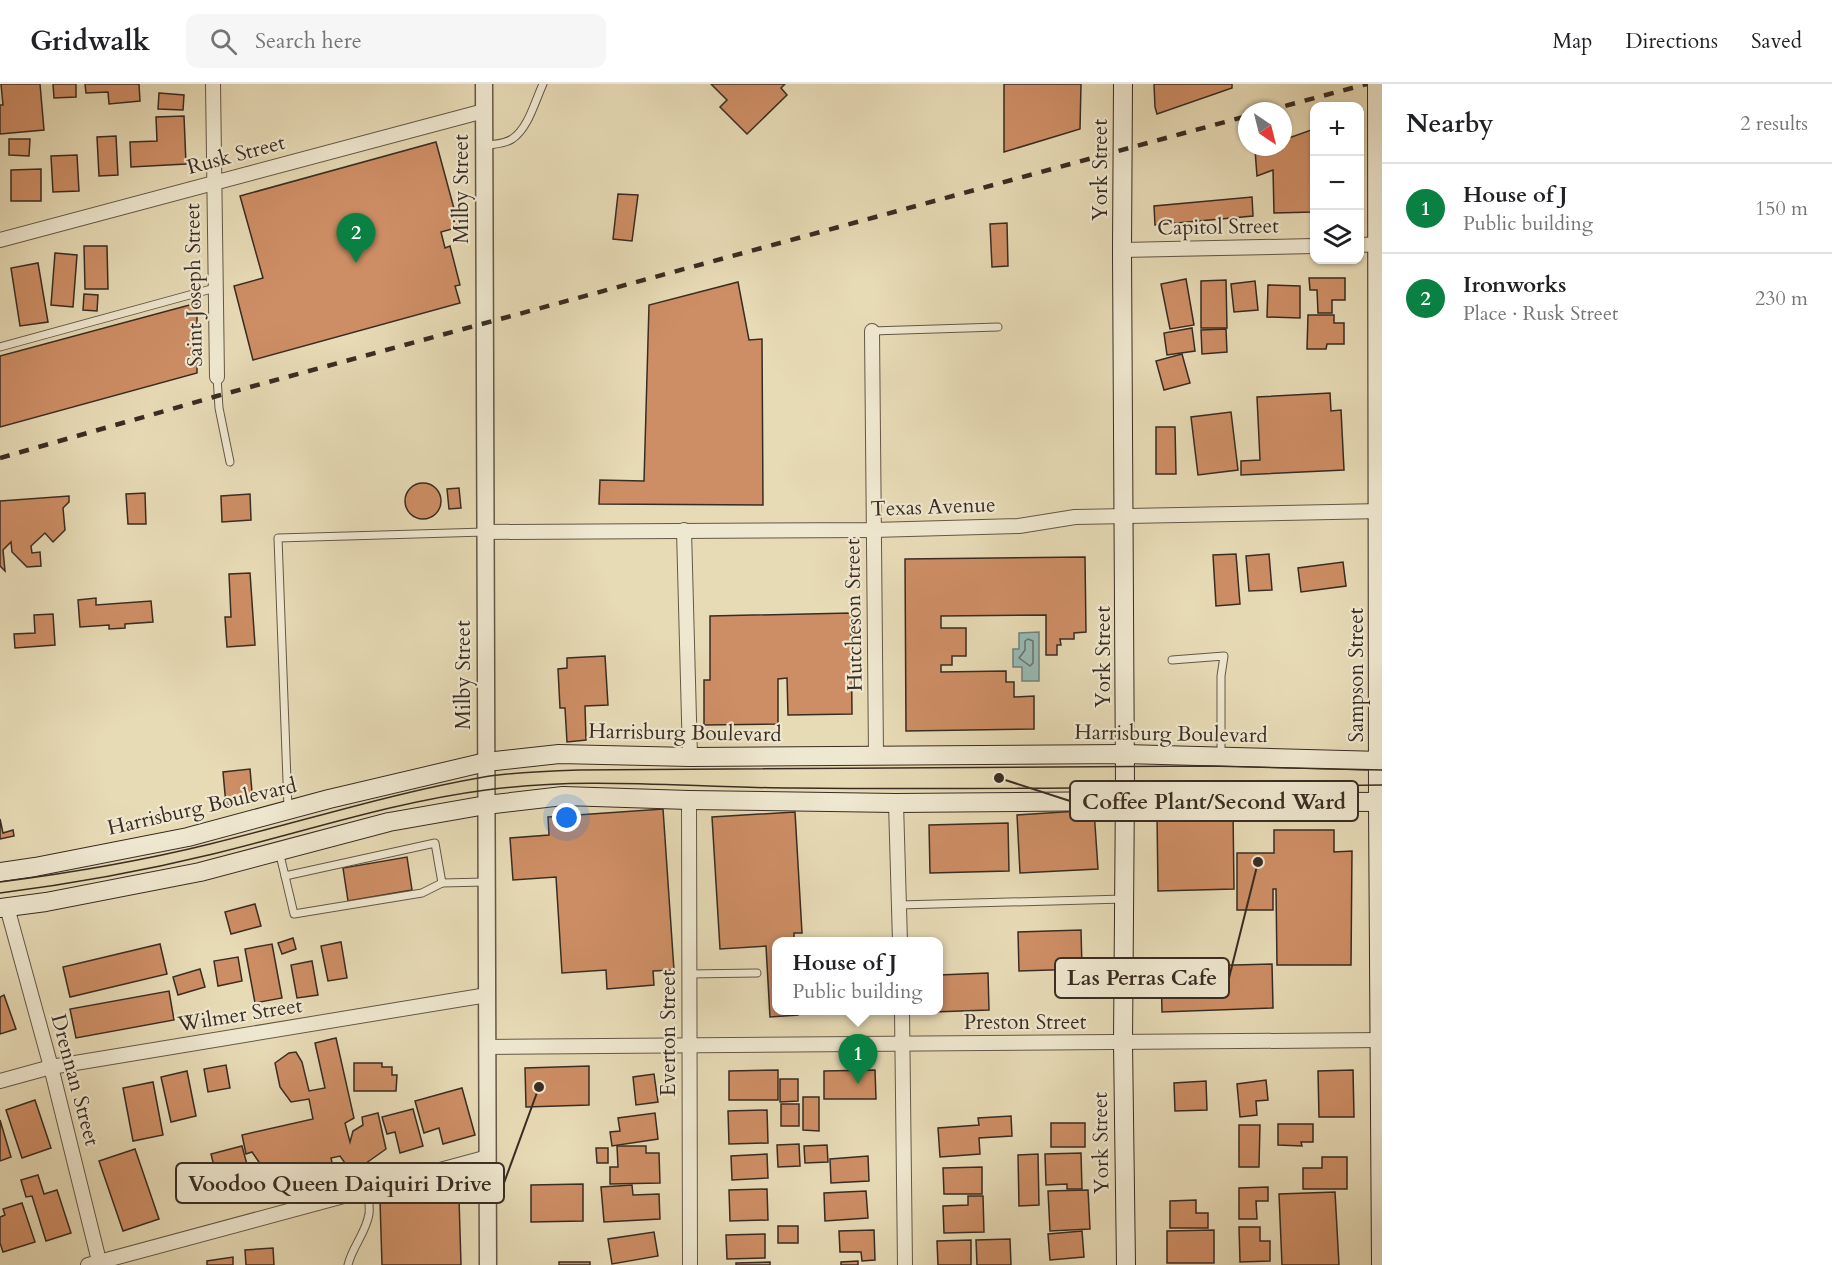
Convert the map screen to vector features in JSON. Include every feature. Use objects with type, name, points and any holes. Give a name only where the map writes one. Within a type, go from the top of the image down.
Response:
[{"type":"main road","name":"York Street","points":[[1123,84],[1125,516],[1123,1043],[1126,1265]]},
{"type":"main road","name":"Sampson Street","points":[[1377,84],[1380,244],[1381,1265]]},
{"type":"main road","name":"Harrisburg Boulevard","points":[[0,872],[188,837],[486,762],[559,754],[690,758],[1125,754],[1380,761]]},
{"type":"main road","points":[[3,907],[46,902],[200,872],[389,822],[486,805],[563,796],[896,803],[1380,802]]},
{"type":"street","name":"Saint Joseph Street","points":[[213,84],[217,377]]},
{"type":"street","name":"Milby Street","points":[[484,84],[489,1265]]},
{"type":"street","name":"Rusk Street","points":[[0,240],[484,111]]},
{"type":"street","points":[[1364,245],[1380,244]]},
{"type":"street","name":"Capitol Street","points":[[1122,250],[1310,246]]},
{"type":"street","name":"Hutcheson Street","points":[[872,330],[876,755]]},
{"type":"street","name":"Texas Avenue","points":[[485,532],[873,530],[1019,526],[1075,517],[1380,511]]},
{"type":"street","points":[[684,530],[690,758]]},
{"type":"street","name":"Everton Street","points":[[688,800],[690,1265]]},
{"type":"street","points":[[896,803],[900,937]]},
{"type":"street","name":"Drennan Street","points":[[3,907],[51,1067],[96,1264]]},
{"type":"street","name":"Wilmer Street","points":[[0,1081],[51,1067],[487,995]]},
{"type":"street","points":[[902,1015],[905,1265]]},
{"type":"street","name":"Preston Street","points":[[488,1047],[1381,1040]]},
{"type":"street","points":[[96,1264],[488,1157]]},
{"type":"lane","points":[[484,146],[509,141],[519,133],[543,84]]},
{"type":"lane","points":[[0,347],[215,288]]},
{"type":"lane","points":[[872,330],[998,327]]},
{"type":"lane","points":[[217,377],[219,408],[230,462]]},
{"type":"lane","points":[[288,810],[278,538],[485,532]]},
{"type":"lane","points":[[1172,660],[1224,657],[1221,676],[1221,757]]},
{"type":"lane","points":[[285,876],[435,843],[442,883]]},
{"type":"lane","points":[[279,851],[294,914],[422,893],[442,883],[487,882]]},
{"type":"lane","points":[[899,905],[1124,899]]},
{"type":"lane","points":[[689,974],[757,973]]},
{"type":"lane","points":[[348,1265],[350,1255],[366,1226],[369,1213],[368,1189]]},
{"type":"water","points":[[1039,632],[1039,681],[1022,681],[1022,667],[1013,667],[1013,649],[1019,649],[1019,633]]},
{"type":"building","points":[[1,84],[40,84],[44,130],[0,134],[0,105],[3,105]]},
{"type":"building","points":[[53,84],[76,84],[76,97],[54,98]]},
{"type":"building","points":[[85,84],[139,84],[140,101],[109,104],[108,92],[86,93]]},
{"type":"building","points":[[711,84],[785,84],[781,88],[787,95],[747,134],[720,107],[727,100]]},
{"type":"building","points":[[1004,84],[1081,84],[1080,129],[1004,152]]},
{"type":"building","points":[[1154,84],[1232,84],[1232,88],[1157,114]]},
{"type":"building","points":[[159,93],[184,95],[183,110],[158,109]]},
{"type":"building","points":[[184,116],[186,164],[131,167],[130,142],[157,141],[156,117]]},
{"type":"building","points":[[1310,130],[1310,212],[1274,213],[1273,170],[1257,176],[1255,156],[1292,156],[1292,137]]},
{"type":"building","points":[[116,136],[118,175],[99,176],[97,137]]},
{"type":"building","points":[[9,139],[30,139],[29,156],[9,155]]},
{"type":"building","points":[[436,142],[459,227],[441,232],[445,248],[450,246],[460,285],[455,286],[460,303],[253,360],[234,286],[263,278],[240,196]]},
{"type":"building","points":[[77,155],[79,191],[53,192],[51,156]]},
{"type":"building","points":[[41,169],[41,201],[11,201],[11,170]]},
{"type":"building","points":[[618,194],[638,195],[632,241],[613,239]]},
{"type":"building","points":[[1252,197],[1253,216],[1155,225],[1154,206]]},
{"type":"building","points":[[1007,223],[1008,266],[992,267],[990,224]]},
{"type":"building","points":[[84,246],[107,246],[108,289],[85,289]]},
{"type":"building","points":[[55,253],[77,255],[73,307],[51,305]]},
{"type":"building","points":[[38,263],[48,322],[20,326],[11,268]]},
{"type":"building","points":[[1309,278],[1345,278],[1345,300],[1332,300],[1332,313],[1318,313],[1317,290],[1310,290]]},
{"type":"building","points":[[1186,279],[1194,325],[1170,329],[1161,284]]},
{"type":"building","points":[[1226,280],[1227,328],[1201,328],[1201,281]]},
{"type":"building","points":[[1255,281],[1258,310],[1234,312],[1231,284]]},
{"type":"building","points":[[738,282],[749,340],[762,339],[763,505],[599,504],[600,480],[644,481],[649,305]]},
{"type":"building","points":[[1268,285],[1300,286],[1300,318],[1267,317]]},
{"type":"building","points":[[84,294],[98,295],[97,311],[83,310]]},
{"type":"building","points":[[197,303],[197,373],[0,427],[0,356]]},
{"type":"building","points":[[1308,315],[1334,315],[1334,323],[1344,323],[1344,344],[1327,344],[1326,349],[1307,349]]},
{"type":"building","points":[[1192,328],[1195,351],[1167,355],[1164,333]]},
{"type":"building","points":[[1226,329],[1227,352],[1202,354],[1201,330]]},
{"type":"building","points":[[1182,354],[1190,383],[1164,390],[1156,361]]},
{"type":"building","points":[[1330,393],[1331,411],[1341,410],[1344,470],[1241,475],[1241,461],[1260,460],[1257,397]]},
{"type":"building","points":[[1231,412],[1238,470],[1198,475],[1191,417]]},
{"type":"building","points":[[1156,427],[1175,427],[1176,474],[1156,474]]},
{"type":"building","points":[[423,483],[436,488],[441,501],[436,514],[423,519],[410,514],[405,501],[410,488]]},
{"type":"building","points":[[459,488],[461,508],[449,509],[447,489]]},
{"type":"building","points":[[145,493],[146,524],[128,524],[126,494]]},
{"type":"building","points":[[250,494],[251,520],[222,522],[221,496]]},
{"type":"building","points":[[69,496],[69,502],[63,508],[65,530],[53,542],[45,533],[31,546],[32,553],[40,552],[41,566],[27,567],[12,552],[11,542],[3,550],[5,571],[0,566],[0,501]]},
{"type":"building","points":[[1236,554],[1240,604],[1216,606],[1213,555]]},
{"type":"building","points":[[1269,554],[1272,590],[1249,591],[1246,556]]},
{"type":"building","points":[[1085,557],[1086,632],[1074,633],[1074,639],[1060,639],[1061,645],[1057,645],[1057,655],[1046,655],[1046,615],[941,616],[941,628],[966,628],[966,656],[952,656],[952,665],[941,665],[941,672],[1006,671],[1006,682],[1014,682],[1014,697],[1034,696],[1034,729],[906,731],[905,559]]},
{"type":"building","points":[[1343,562],[1346,586],[1301,592],[1298,568]]},
{"type":"building","points":[[250,573],[255,645],[227,647],[225,617],[231,617],[229,574]]},
{"type":"building","points":[[96,598],[96,605],[151,601],[153,622],[125,624],[125,628],[109,629],[109,625],[80,627],[78,600]]},
{"type":"building","points":[[851,613],[852,714],[788,715],[787,678],[778,679],[778,724],[704,725],[704,680],[710,680],[710,616]]},
{"type":"building","points":[[53,614],[55,645],[15,648],[14,634],[35,633],[34,615]]},
{"type":"building","points":[[605,656],[608,705],[585,706],[586,740],[567,742],[565,708],[560,708],[558,669],[567,668],[567,658]]},
{"type":"building","points":[[250,769],[253,803],[226,805],[223,772]]},
{"type":"building","points":[[663,809],[674,970],[653,971],[654,985],[607,989],[606,970],[562,973],[556,877],[513,880],[510,838],[549,835],[548,817]]},
{"type":"building","points":[[1094,810],[1098,869],[1020,873],[1017,815]]},
{"type":"building","points":[[795,812],[802,933],[794,933],[794,937],[772,937],[772,1015],[798,1015],[770,1017],[766,946],[720,949],[712,817]]},
{"type":"building","points":[[1233,812],[1234,889],[1158,891],[1157,814]]},
{"type":"building","points":[[0,819],[3,833],[13,830],[14,836],[0,839]]},
{"type":"building","points":[[1008,823],[1009,871],[930,873],[929,825]]},
{"type":"building","points":[[1274,830],[1334,830],[1334,852],[1352,851],[1351,965],[1277,965],[1276,889],[1273,889],[1273,910],[1237,910],[1237,853],[1274,853]]},
{"type":"building","points":[[407,857],[412,890],[348,901],[343,868]]},
{"type":"building","points":[[255,904],[261,926],[231,934],[225,912]]},
{"type":"building","points":[[1081,930],[1082,969],[1019,971],[1018,932]]},
{"type":"building","points":[[293,938],[296,949],[282,954],[278,943]]},
{"type":"building","points":[[341,942],[347,978],[328,981],[321,946]]},
{"type":"building","points":[[160,944],[167,974],[70,997],[63,967]]},
{"type":"building","points":[[272,944],[282,998],[255,1003],[245,949]]},
{"type":"building","points":[[238,957],[242,981],[218,986],[214,961]]},
{"type":"building","points":[[312,961],[318,995],[297,998],[291,965]]},
{"type":"building","points":[[1272,964],[1273,1008],[1162,1012],[1161,967]]},
{"type":"building","points":[[200,969],[205,987],[178,995],[173,977]]},
{"type":"building","points":[[988,973],[989,1010],[943,1012],[943,975]]},
{"type":"building","points":[[169,991],[174,1020],[76,1038],[70,1009]]},
{"type":"building","points":[[4,995],[16,1029],[0,1034],[0,997]]},
{"type":"building","points":[[336,1038],[354,1118],[345,1123],[350,1142],[353,1131],[363,1125],[362,1117],[378,1113],[386,1149],[352,1173],[340,1156],[331,1158],[334,1172],[326,1174],[323,1170],[272,1181],[252,1152],[246,1154],[242,1135],[313,1119],[309,1099],[291,1102],[280,1087],[275,1063],[289,1053],[296,1052],[302,1062],[309,1091],[325,1088],[315,1043]]},
{"type":"building","points":[[354,1063],[382,1063],[382,1067],[392,1067],[392,1075],[397,1075],[396,1091],[354,1091]]},
{"type":"building","points":[[226,1065],[230,1088],[208,1092],[204,1069]]},
{"type":"building","points":[[589,1066],[589,1105],[526,1107],[525,1068]]},
{"type":"building","points":[[778,1070],[778,1100],[729,1100],[729,1071]]},
{"type":"building","points":[[875,1070],[876,1099],[824,1099],[824,1071]]},
{"type":"building","points":[[1353,1070],[1354,1117],[1319,1117],[1318,1071]]},
{"type":"building","points":[[187,1071],[196,1116],[171,1122],[161,1077]]},
{"type":"building","points":[[654,1074],[658,1102],[636,1105],[633,1077]]},
{"type":"building","points":[[780,1079],[798,1079],[798,1101],[780,1102]]},
{"type":"building","points":[[1266,1080],[1268,1100],[1256,1101],[1257,1115],[1240,1117],[1237,1084]]},
{"type":"building","points":[[1206,1081],[1207,1110],[1175,1111],[1174,1083]]},
{"type":"building","points":[[153,1082],[163,1135],[133,1141],[123,1088]]},
{"type":"building","points":[[462,1088],[475,1135],[443,1144],[439,1128],[424,1133],[415,1101]]},
{"type":"building","points":[[803,1097],[819,1097],[819,1131],[803,1130]]},
{"type":"building","points":[[35,1100],[51,1148],[22,1158],[6,1110]]},
{"type":"building","points":[[781,1104],[799,1104],[799,1126],[781,1126]]},
{"type":"building","points":[[413,1109],[423,1146],[400,1153],[395,1132],[387,1134],[382,1117]]},
{"type":"building","points":[[767,1110],[768,1143],[729,1144],[728,1111]]},
{"type":"building","points":[[655,1113],[658,1139],[612,1146],[610,1132],[620,1131],[618,1118]]},
{"type":"building","points":[[1011,1116],[1012,1136],[979,1138],[980,1154],[940,1157],[938,1128],[979,1125],[978,1118]]},
{"type":"building","points":[[0,1120],[11,1157],[0,1161]]},
{"type":"building","points":[[1051,1123],[1085,1123],[1085,1147],[1051,1147]]},
{"type":"building","points":[[1278,1124],[1313,1124],[1313,1142],[1301,1142],[1302,1146],[1278,1145]]},
{"type":"building","points":[[1239,1125],[1260,1125],[1259,1167],[1239,1167]]},
{"type":"building","points":[[799,1144],[800,1166],[778,1167],[777,1145]]},
{"type":"building","points":[[827,1145],[828,1162],[805,1163],[804,1146]]},
{"type":"building","points":[[242,1146],[249,1172],[226,1179],[223,1168],[215,1170],[211,1154]]},
{"type":"building","points":[[617,1146],[646,1146],[646,1153],[659,1153],[660,1183],[610,1184],[610,1167],[618,1167]]},
{"type":"building","points":[[596,1148],[608,1148],[608,1163],[597,1163]]},
{"type":"building","points":[[135,1149],[159,1219],[123,1231],[99,1161]]},
{"type":"building","points":[[1081,1153],[1082,1189],[1067,1189],[1067,1184],[1046,1185],[1045,1154]]},
{"type":"building","points":[[767,1154],[768,1178],[732,1180],[731,1156]]},
{"type":"building","points":[[1038,1154],[1039,1205],[1019,1206],[1018,1155]]},
{"type":"building","points":[[868,1156],[869,1181],[831,1183],[830,1159]]},
{"type":"building","points":[[1322,1157],[1347,1157],[1347,1189],[1303,1189],[1303,1168],[1322,1168]]},
{"type":"building","points":[[208,1164],[219,1196],[202,1202],[191,1169]]},
{"type":"building","points":[[982,1167],[982,1194],[944,1194],[943,1168]]},
{"type":"building","points":[[38,1175],[44,1194],[57,1190],[71,1233],[46,1241],[32,1196],[26,1197],[21,1180]]},
{"type":"building","points":[[583,1184],[583,1221],[531,1222],[531,1185]]},
{"type":"building","points":[[632,1185],[633,1195],[659,1194],[660,1219],[604,1222],[601,1187]]},
{"type":"building","points":[[1268,1187],[1268,1201],[1256,1201],[1257,1219],[1239,1219],[1239,1188]]},
{"type":"building","points":[[767,1189],[768,1220],[730,1221],[729,1190]]},
{"type":"building","points":[[1088,1190],[1090,1229],[1050,1231],[1048,1191]]},
{"type":"building","points":[[866,1191],[868,1218],[825,1221],[824,1193]]},
{"type":"building","points":[[1335,1192],[1339,1265],[1282,1265],[1279,1194]]},
{"type":"building","points":[[968,1196],[983,1196],[984,1232],[944,1233],[943,1206],[968,1205]]},
{"type":"building","points":[[459,1198],[461,1265],[382,1265],[380,1201]]},
{"type":"building","points":[[1196,1200],[1196,1213],[1208,1213],[1208,1228],[1170,1228],[1170,1201]]},
{"type":"building","points":[[22,1203],[35,1242],[3,1252],[0,1243],[0,1217],[5,1215],[3,1209]]},
{"type":"building","points":[[778,1226],[798,1226],[798,1243],[778,1243]]},
{"type":"building","points":[[1239,1227],[1260,1227],[1260,1241],[1270,1241],[1270,1261],[1240,1262]]},
{"type":"building","points":[[874,1230],[875,1260],[862,1261],[861,1252],[840,1252],[839,1231]]},
{"type":"building","points":[[1214,1230],[1214,1263],[1167,1263],[1167,1231]]},
{"type":"building","points":[[1082,1231],[1084,1257],[1050,1260],[1048,1234]]},
{"type":"building","points":[[654,1232],[658,1256],[612,1264],[608,1239]]},
{"type":"building","points":[[765,1234],[765,1258],[727,1259],[726,1235]]},
{"type":"building","points":[[1010,1239],[1011,1265],[977,1265],[976,1240]]},
{"type":"building","points":[[971,1240],[971,1265],[938,1265],[937,1241]]},
{"type":"building","points":[[273,1248],[274,1265],[246,1265],[245,1250]]},
{"type":"building","points":[[233,1257],[233,1265],[207,1265],[207,1261]]},
{"type":"building","points":[[858,1261],[858,1265],[841,1265],[841,1262]]},
{"type":"building","points":[[559,1262],[590,1262],[590,1265],[559,1265]]},
{"type":"building","points":[[770,1262],[770,1265],[736,1265],[736,1263]]},
{"type":"tram line","points":[[0,882],[79,871],[158,856],[415,791],[484,777],[519,773],[579,770],[1210,766],[1382,770]]},
{"type":"tram line","points":[[0,893],[160,866],[349,818],[451,795],[524,786],[601,783],[755,788],[941,789],[1382,785]]},
{"type":"railway","points":[[1292,104],[1367,84]]},
{"type":"railway","points":[[0,458],[217,396],[1238,118]]},
{"type":"place","name":"Ironworks","points":[[356,263]]},
{"type":"place","name":"Coffee Plant/Second Ward","points":[[999,778]]},
{"type":"place","name":"Las Perras Cafe","points":[[1258,862]]},
{"type":"place","name":"House of J","points":[[858,1084]]},
{"type":"place","name":"Voodoo Queen Daiquiri Drive","points":[[539,1087]]}]
